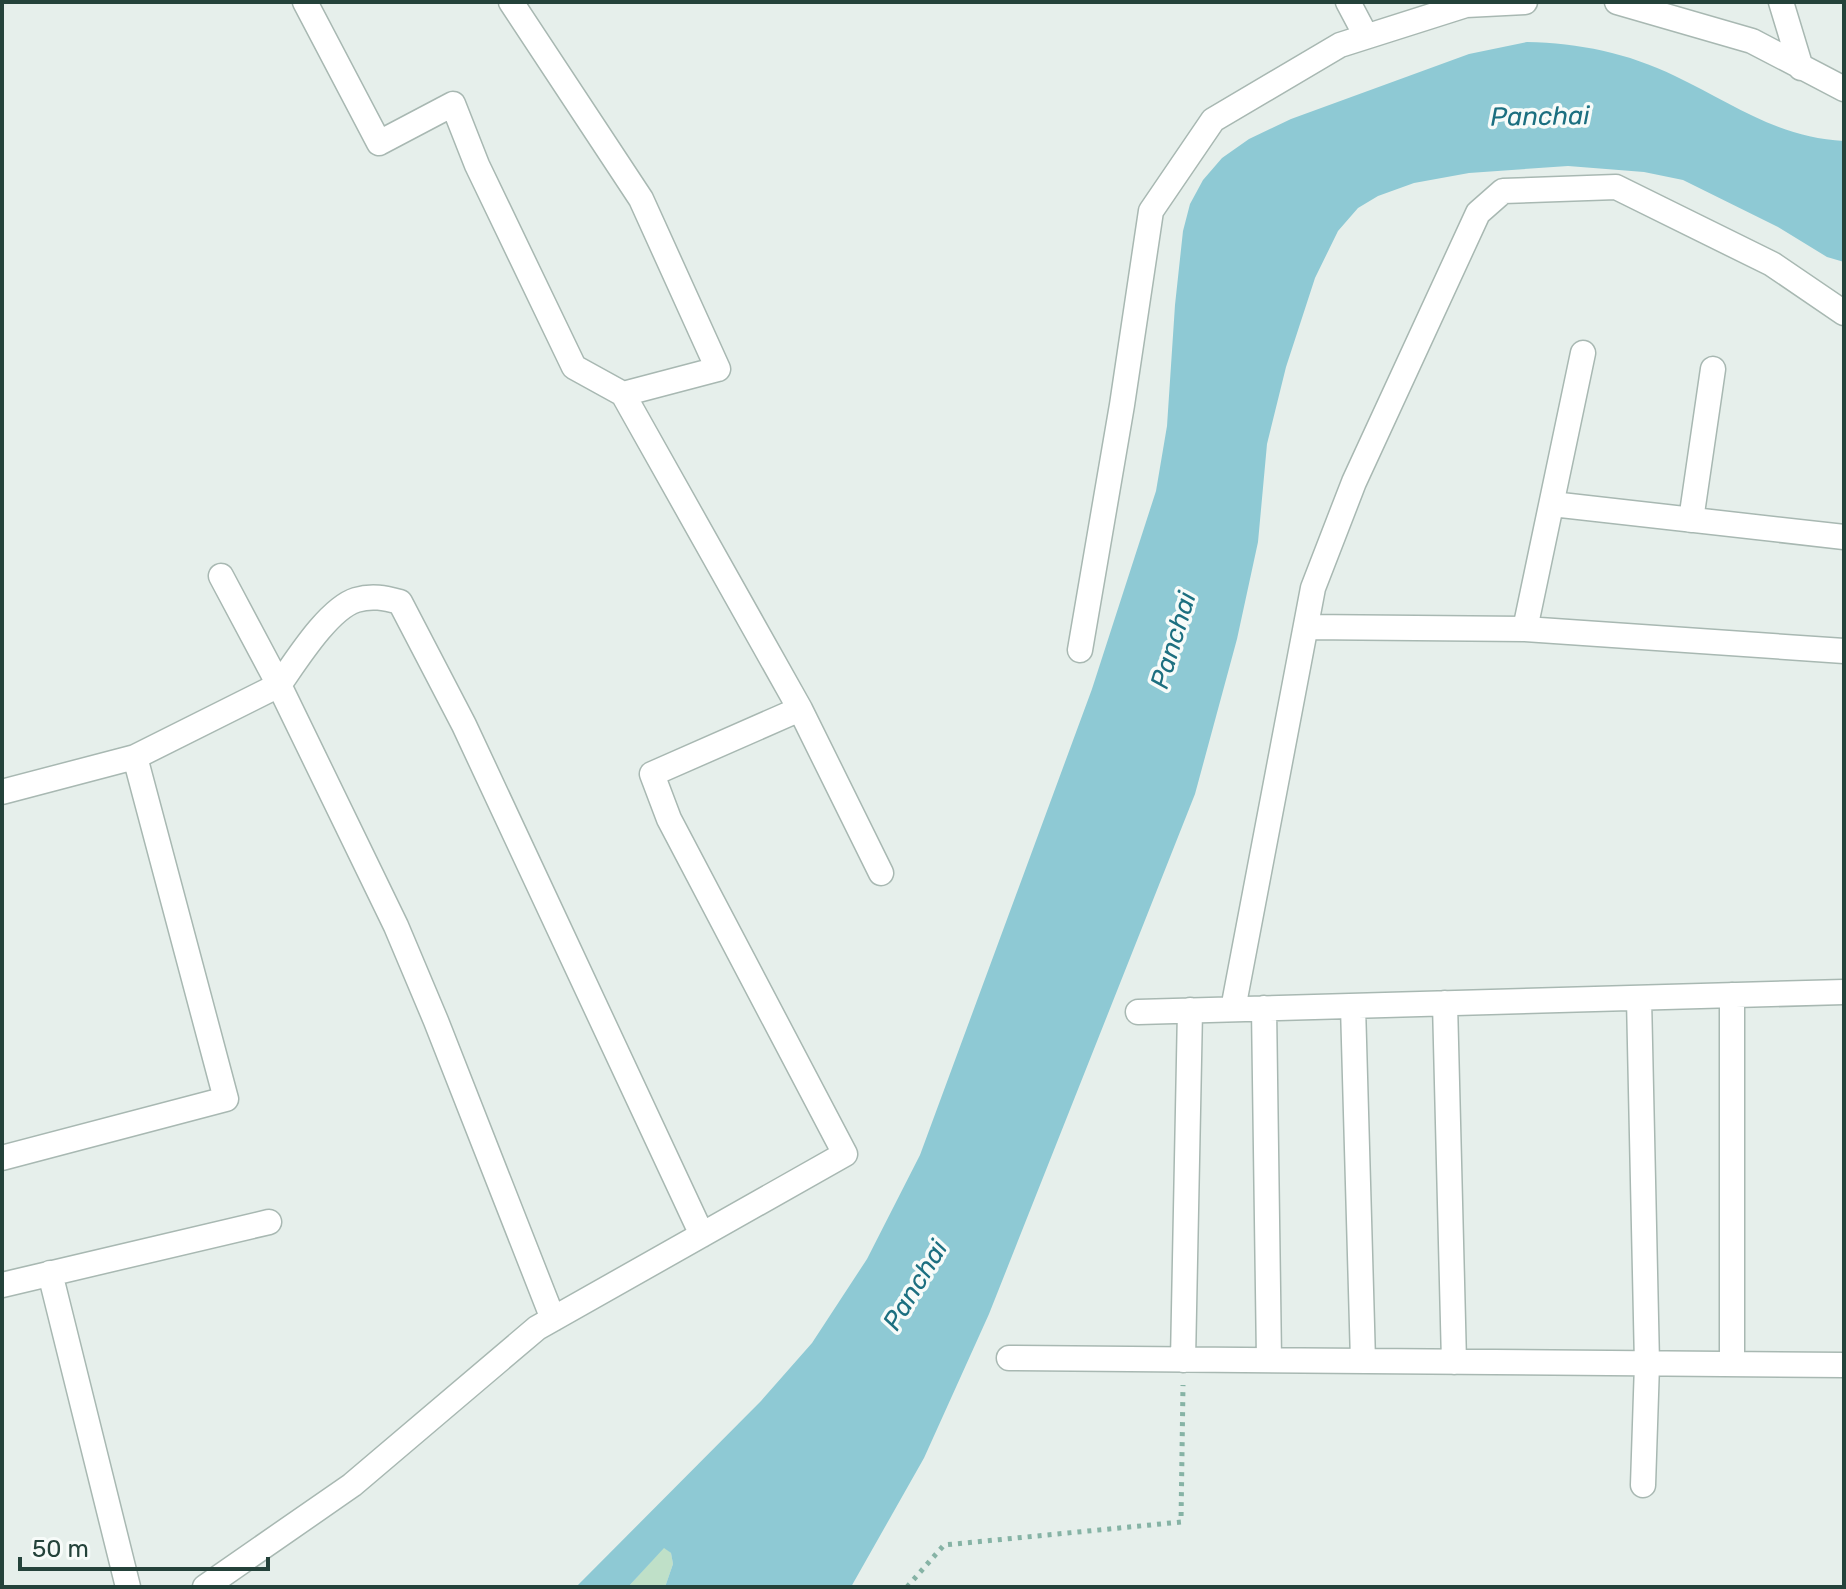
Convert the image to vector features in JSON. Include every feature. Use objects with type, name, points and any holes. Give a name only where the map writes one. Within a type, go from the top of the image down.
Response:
[{"type":"street","points":[[305,2],[379,143],[453,104],[477,165],[574,367],[623,394],[800,709],[881,873]]},
{"type":"street","points":[[511,2],[641,199],[718,369],[623,394]]},
{"type":"street","points":[[1348,2],[1366,36]]},
{"type":"street","points":[[1080,650],[1151,211],[1213,120],[1340,45],[1466,5],[1525,2]]},
{"type":"street","points":[[1617,2],[1752,41],[1844,89]]},
{"type":"street","points":[[1781,2],[1801,68]]},
{"type":"street","points":[[1233,1009],[1313,588],[1361,467],[1478,213],[1503,191],[1616,187],[1772,264],[1844,313]]},
{"type":"street","points":[[1525,629],[1583,353]]},
{"type":"street","points":[[1691,520],[1713,369]]},
{"type":"street","points":[[1552,504],[1844,537]]},
{"type":"street","points":[[221,576],[279,685],[396,926],[553,1319]]},
{"type":"street","points":[[2,792],[135,757],[279,685],[304,649],[336,613],[354,600],[378,597],[400,602],[464,725],[702,1235]]},
{"type":"street","points":[[1306,627],[1525,629],[1844,651]]},
{"type":"street","points":[[205,1587],[352,1485],[537,1328],[845,1154],[669,819],[652,774],[800,709]]},
{"type":"street","points":[[2,1158],[226,1099],[135,757]]},
{"type":"street","points":[[1138,1012],[1844,992]]},
{"type":"street","points":[[1732,995],[1732,1364]]},
{"type":"street","points":[[1639,998],[1647,1364],[1643,1485]]},
{"type":"street","points":[[1445,1003],[1454,1362]]},
{"type":"street","points":[[1353,1006],[1363,1361]]},
{"type":"street","points":[[1264,1008],[1269,1360]]},
{"type":"street","points":[[1183,1360],[1190,1010]]},
{"type":"street","points":[[2,1285],[269,1222]]},
{"type":"street","points":[[50,1273],[128,1587]]},
{"type":"street","points":[[1009,1358],[1844,1365]]},
{"type":"path","points":[[907,1587],[944,1545],[1181,1522],[1183,1360]]},
{"type":"green space","points":[[664,1547],[671,1553],[673,1564],[665,1587],[628,1587]]},
{"type":"water","name":"Panchai","points":[[1527,42],[1565,44],[1621,55],[1675,76],[1777,126],[1844,141],[1844,262],[1827,257],[1778,227],[1683,180],[1644,172],[1568,166],[1469,173],[1414,183],[1378,196],[1358,208],[1338,231],[1315,278],[1286,367],[1267,444],[1258,542],[1237,639],[1195,794],[989,1314],[924,1458],[851,1587],[665,1587],[673,1564],[671,1553],[664,1548],[628,1587],[576,1587],[761,1401],[812,1343],[867,1259],[920,1155],[1092,689],[1156,491],[1167,426],[1183,231],[1190,204],[1203,180],[1222,158],[1249,139],[1291,119],[1469,54]]}]
